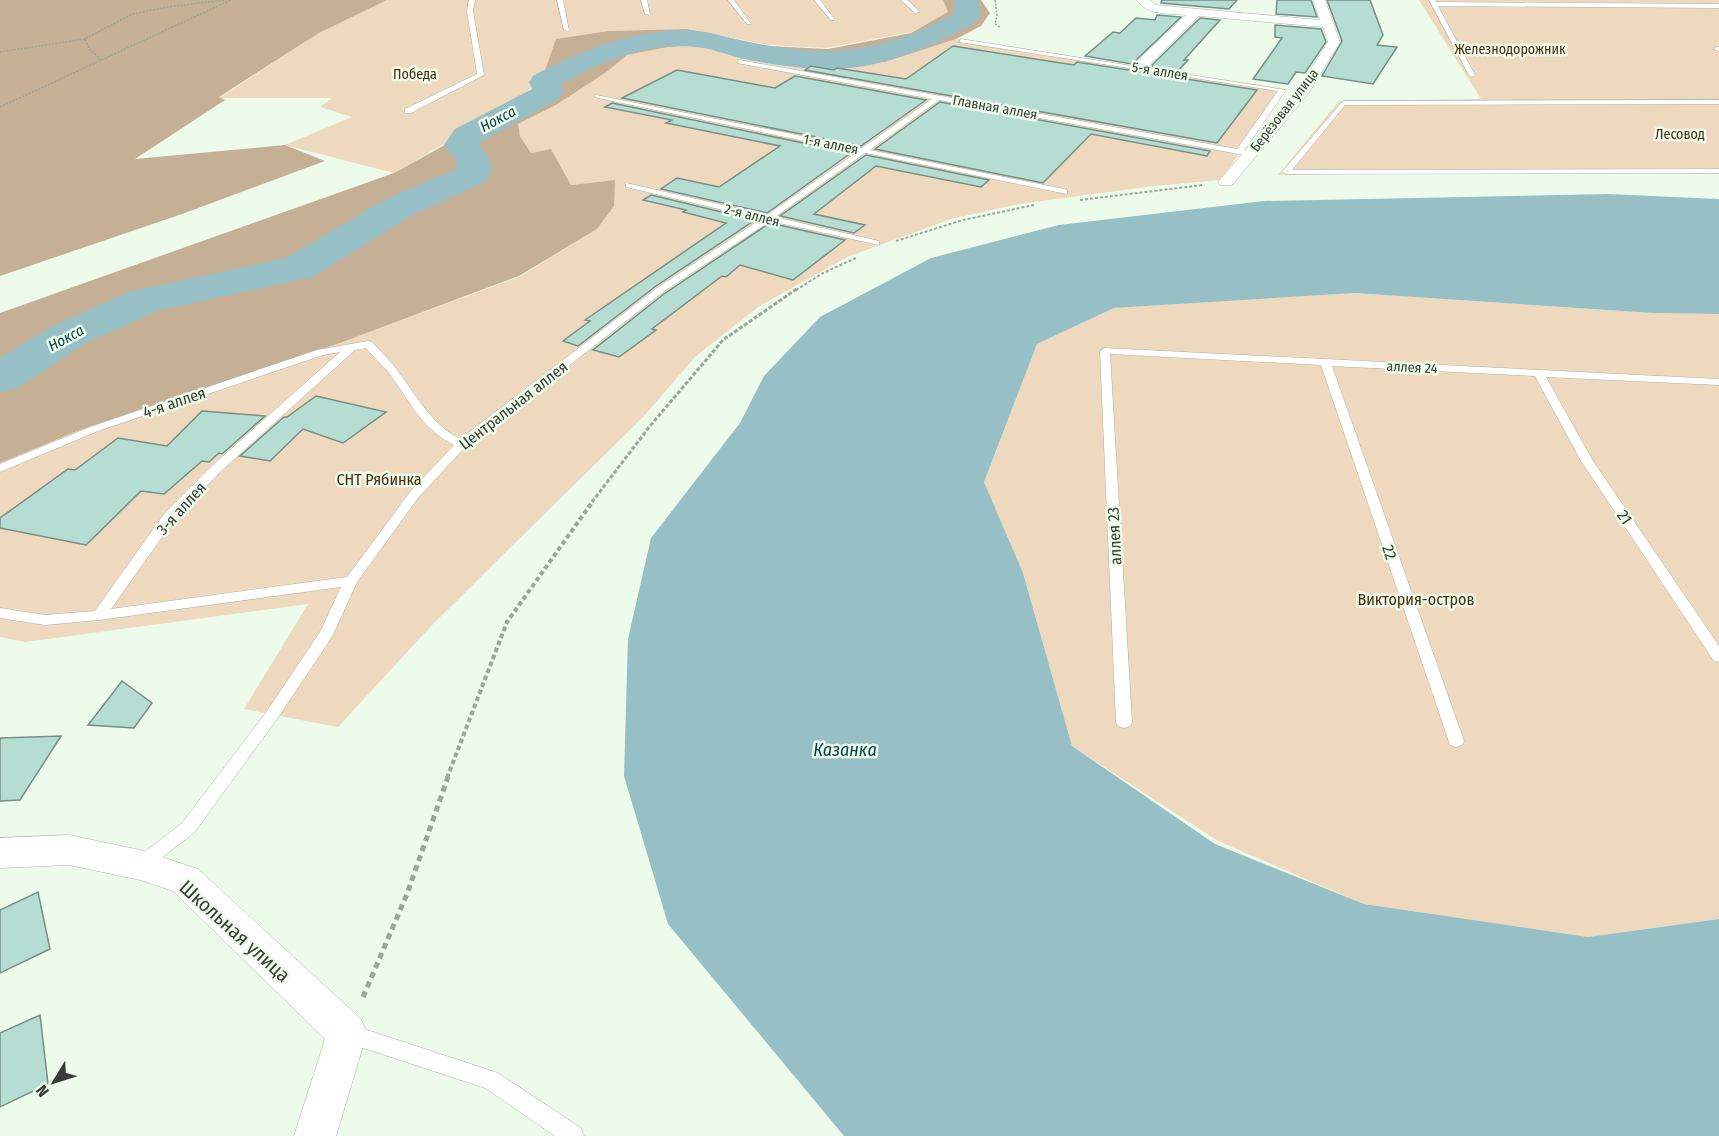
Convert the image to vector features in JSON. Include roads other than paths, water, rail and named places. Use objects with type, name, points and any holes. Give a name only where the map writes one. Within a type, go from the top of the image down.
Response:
[{"type":"street","points":[[1143,0],[1152,8],[1327,24]]},
{"type":"street","name":"Берёзовая улица","points":[[1226,182],[1244,153],[1303,91],[1334,42],[1319,0]]},
{"type":"street","points":[[1140,66],[1196,12]]},
{"type":"street","name":"Школьная улица","points":[[0,853],[69,850],[140,865],[186,880],[347,1033]]},
{"type":"street","points":[[315,1136],[347,1033]]},
{"type":"lane","points":[[408,111],[481,75],[470,11],[472,0]]},
{"type":"lane","points":[[560,0],[567,30]]},
{"type":"lane","points":[[644,0],[648,14]]},
{"type":"lane","points":[[731,0],[749,23]]},
{"type":"lane","points":[[817,0],[833,19]]},
{"type":"lane","points":[[904,0],[917,12]]},
{"type":"lane","points":[[1472,75],[1450,37],[1434,2],[1719,6]]},
{"type":"lane","name":"5-я аллея","points":[[961,41],[1283,90],[1244,153]]},
{"type":"lane","name":"Главная аллея","points":[[739,62],[1244,153]]},
{"type":"lane","name":"1-я аллея","points":[[598,96],[1064,192]]},
{"type":"lane","name":"Центральная аллея","points":[[140,865],[188,828],[272,715],[327,633],[351,581],[414,495],[461,444],[660,290],[768,218],[939,97]]},
{"type":"lane","points":[[1719,102],[1343,103],[1286,172],[1719,171]]},
{"type":"lane","name":"2-я аллея","points":[[629,184],[876,243]]},
{"type":"lane","points":[[352,347],[368,344],[392,370],[422,413],[440,433],[461,444]]},
{"type":"lane","name":"4-я аллея","points":[[0,468],[94,429],[321,352],[352,347]]},
{"type":"lane","name":"3-я аллея","points":[[99,615],[169,518],[217,468],[352,347]]},
{"type":"lane","name":"аллея 24","points":[[1105,351],[1719,382]]},
{"type":"lane","name":"аллея 23","points":[[1105,351],[1124,722]]},
{"type":"lane","name":"22","points":[[1325,362],[1456,741]]},
{"type":"lane","name":"21","points":[[1539,373],[1587,461],[1719,657]]},
{"type":"lane","points":[[0,613],[45,620],[99,615],[351,581]]},
{"type":"lane","points":[[347,1033],[491,1080],[573,1136]]},
{"type":"water","name":"Казанка","points":[[1607,194],[1719,199],[1719,314],[1652,313],[1355,293],[1114,308],[1037,344],[984,482],[1023,573],[1072,746],[1215,844],[1364,904],[1588,937],[1719,919],[1719,1136],[844,1136],[668,924],[624,776],[628,639],[651,538],[740,423],[764,376],[820,317],[931,258],[1059,225],[1264,201]]},
{"type":"waterway","name":"Нокса","points":[[0,378],[70,334],[147,300],[299,268],[397,208],[473,175],[474,160],[461,145],[467,136],[549,92],[544,82],[594,57],[648,42],[686,38],[740,50],[788,57],[832,61],[852,59],[893,50],[951,26],[968,16],[966,0]]},
{"type":"park label","name":"Железнодорожник","points":[[1510,49]]},
{"type":"park label","name":"Победа","points":[[415,74]]},
{"type":"park label","name":"Лесовод","points":[[1680,134]]},
{"type":"park label","name":"СНТ Рябинка","points":[[379,479]]},
{"type":"park label","name":"Виктория-остров","points":[[1416,599]]}]
